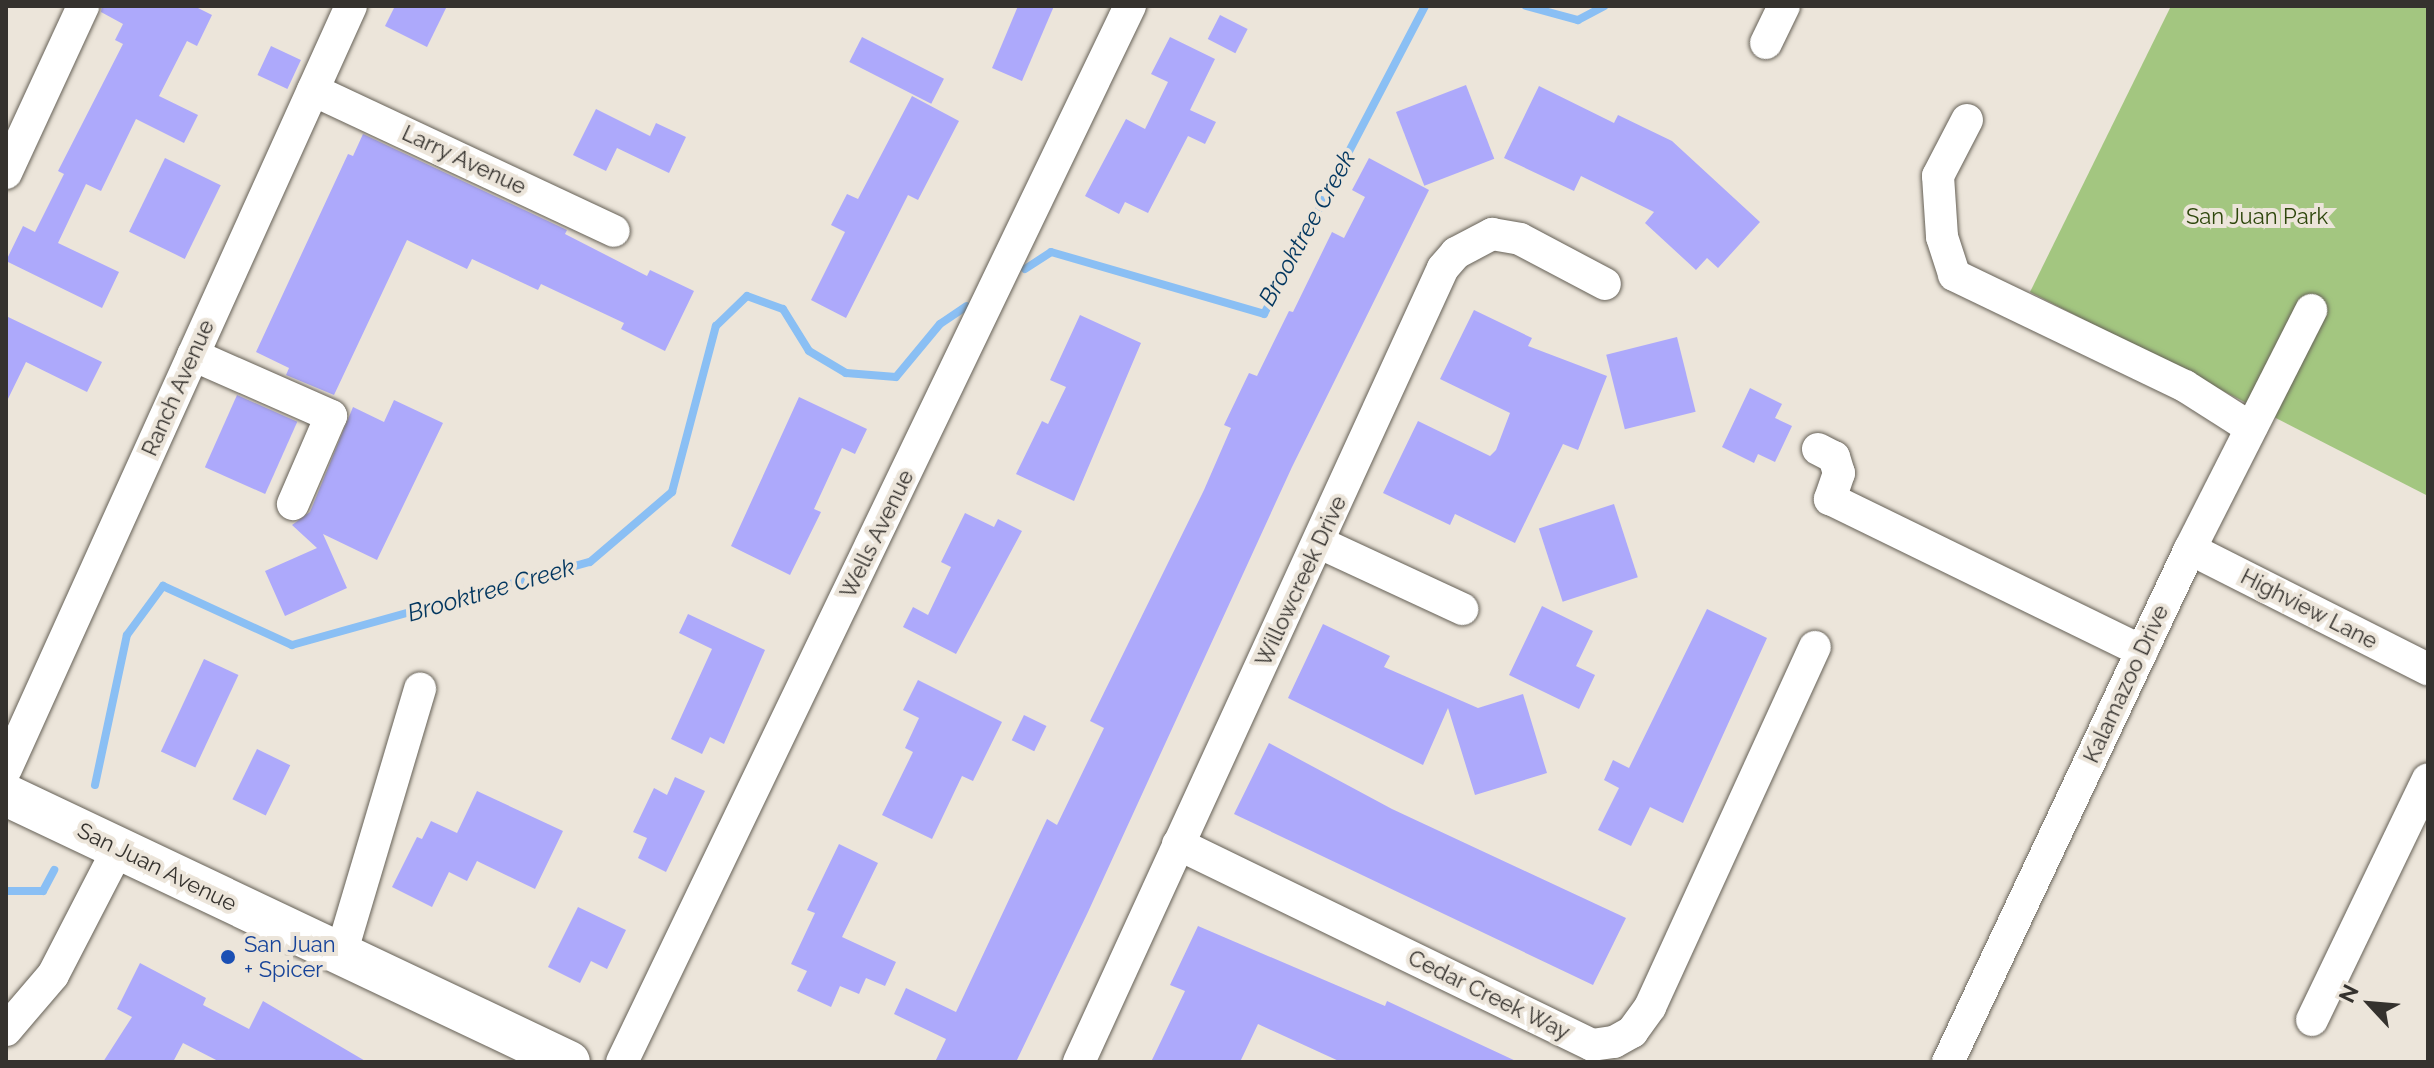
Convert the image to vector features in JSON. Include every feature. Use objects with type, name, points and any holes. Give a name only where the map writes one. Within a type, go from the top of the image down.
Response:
[{"type":"main road","name":"San Juan Avenue","points":[[6,795],[569,1062]]},
{"type":"street","points":[[6,173],[83,6]]},
{"type":"street","name":"Ranch Avenue","points":[[6,769],[351,6]]},
{"type":"street","name":"Wells Avenue","points":[[622,1062],[1130,6]]},
{"type":"street","points":[[1766,43],[1784,6]]},
{"type":"street","name":"Larry Avenue","points":[[313,90],[614,231]]},
{"type":"street","points":[[1967,120],[1938,176],[1942,237],[1954,275],[2185,386],[2251,428]]},
{"type":"street","name":"Willowcreek Drive","points":[[1079,1062],[1320,543],[1443,268],[1456,253],[1492,234],[1520,239],[1605,284]]},
{"type":"street","name":"Kalamazoo Drive","points":[[1948,1062],[2190,549],[2311,310]]},
{"type":"street","points":[[193,355],[331,416],[293,504]]},
{"type":"street","points":[[1818,449],[1834,457],[1839,473],[1830,499],[2142,651]]},
{"type":"street","points":[[1320,543],[1462,609]]},
{"type":"street","name":"Highview Lane","points":[[2190,549],[2428,669]]},
{"type":"street","name":"Cedar Creek Way","points":[[1178,844],[1592,1045],[1614,1042],[1632,1032],[1650,1007],[1815,647]]},
{"type":"street","points":[[341,954],[420,689]]},
{"type":"street","points":[[2312,1020],[2428,779]]},
{"type":"street","points":[[6,1030],[53,975],[118,849]]},
{"type":"green space","name":"San Juan Park","points":[[2171,6],[2428,6],[2428,496],[2030,292]]},
{"type":"building","points":[[102,6],[194,6],[212,15],[197,46],[187,41],[159,96],[198,115],[184,143],[136,119],[101,191],[86,184],[58,243],[119,272],[102,308],[6,261],[23,226],[35,232],[64,174],[58,171],[123,44],[115,40],[123,24],[101,12]]},
{"type":"building","points":[[395,6],[447,6],[427,47],[385,26]]},
{"type":"building","points":[[1018,6],[1054,6],[1022,81],[992,68]]},
{"type":"building","points":[[1220,15],[1248,29],[1235,53],[1208,39]]},
{"type":"building","points":[[862,37],[944,79],[931,104],[849,62]]},
{"type":"building","points":[[1170,37],[1215,59],[1190,110],[1216,122],[1205,144],[1188,136],[1148,213],[1125,202],[1119,214],[1085,196],[1126,119],[1145,129],[1168,82],[1151,74]]},
{"type":"building","points":[[271,46],[301,60],[287,89],[257,75]]},
{"type":"building","points":[[1466,85],[1494,159],[1424,186],[1396,112]]},
{"type":"building","points":[[1539,86],[1614,123],[1618,115],[1672,141],[1760,222],[1718,268],[1707,258],[1696,270],[1645,223],[1654,212],[1581,176],[1574,191],[1504,158]]},
{"type":"building","points":[[912,96],[959,121],[918,200],[908,195],[846,318],[811,300],[845,232],[831,225],[847,194],[858,199]]},
{"type":"building","points":[[596,109],[650,136],[656,123],[686,137],[669,173],[617,148],[606,171],[573,155]]},
{"type":"building","points":[[363,134],[567,230],[565,234],[647,276],[650,270],[694,291],[665,351],[621,329],[624,323],[541,284],[538,290],[472,259],[467,269],[407,240],[334,395],[286,375],[289,368],[256,352],[348,154],[353,156]]},
{"type":"building","points":[[165,158],[221,185],[185,259],[129,232]]},
{"type":"building","points":[[1369,158],[1429,190],[1292,467],[1016,1062],[935,1062],[946,1039],[894,1014],[906,988],[956,1012],[1047,819],[1057,825],[1104,728],[1090,721],[1204,490],[1231,428],[1224,425],[1249,373],[1257,376],[1332,232],[1344,238],[1365,197],[1352,190]]},
{"type":"building","points":[[1474,310],[1532,338],[1528,346],[1607,376],[1578,450],[1563,444],[1515,543],[1455,514],[1450,525],[1383,493],[1418,421],[1490,456],[1496,450],[1510,413],[1440,379]]},
{"type":"building","points":[[1080,315],[1141,343],[1074,501],[1016,474],[1042,421],[1048,424],[1066,387],[1050,380]]},
{"type":"building","points":[[6,316],[102,362],[87,392],[26,362],[6,403]]},
{"type":"building","points":[[1677,337],[1696,412],[1625,429],[1606,355]]},
{"type":"building","points":[[1750,388],[1782,404],[1775,418],[1792,426],[1775,462],[1758,454],[1754,463],[1722,447]]},
{"type":"building","points":[[237,395],[297,422],[265,494],[205,467]]},
{"type":"building","points":[[799,397],[867,429],[855,454],[842,448],[814,509],[821,512],[790,575],[731,546]]},
{"type":"building","points":[[394,400],[443,423],[377,560],[323,534],[347,588],[285,616],[265,571],[317,548],[292,525],[310,512],[353,407],[384,422]]},
{"type":"building","points":[[1614,504],[1638,577],[1563,602],[1539,528]]},
{"type":"building","points":[[965,513],[994,527],[998,519],[1022,531],[956,654],[903,627],[913,607],[928,615],[951,567],[941,562]]},
{"type":"building","points":[[1542,606],[1593,631],[1576,666],[1595,675],[1579,709],[1509,675]]},
{"type":"building","points":[[1707,609],[1767,638],[1683,823],[1650,807],[1631,846],[1598,830],[1619,788],[1604,780],[1613,760],[1629,768]]},
{"type":"building","points":[[688,614],[765,650],[724,744],[710,737],[702,754],[671,739],[712,649],[679,633]]},
{"type":"building","points":[[1323,624],[1390,656],[1384,667],[1478,708],[1523,694],[1547,773],[1475,795],[1448,708],[1423,765],[1288,698]]},
{"type":"building","points":[[204,659],[238,675],[195,768],[161,751]]},
{"type":"building","points":[[918,680],[1002,722],[973,781],[962,776],[932,839],[882,815],[913,752],[905,748],[919,718],[903,710]]},
{"type":"building","points":[[1024,715],[1046,726],[1034,751],[1012,740]]},
{"type":"building","points":[[1269,743],[1392,809],[1626,918],[1593,985],[1234,814]]},
{"type":"building","points":[[257,749],[290,765],[266,816],[232,799]]},
{"type":"building","points":[[675,777],[705,791],[666,872],[638,858],[647,838],[633,832],[654,788],[667,795]]},
{"type":"building","points":[[477,791],[563,831],[535,889],[477,861],[467,881],[449,872],[432,907],[392,887],[417,837],[422,839],[431,821],[457,833]]},
{"type":"building","points":[[839,844],[878,863],[842,937],[896,962],[885,986],[866,978],[859,994],[840,986],[831,1007],[797,991],[807,971],[791,964],[815,913],[807,910]]},
{"type":"building","points":[[578,907],[626,930],[607,969],[591,961],[580,983],[548,967]]},
{"type":"building","points":[[1198,926],[1385,1006],[1387,1001],[1518,1062],[1341,1062],[1258,1024],[1240,1062],[1151,1062],[1185,991],[1170,985]]},
{"type":"building","points":[[140,963],[206,998],[203,1005],[249,1029],[263,1001],[367,1062],[220,1062],[183,1043],[173,1062],[103,1062],[132,1017],[117,1009]]},
{"type":"waterway","name":"Brooktree Creek","points":[[1025,269],[1051,252],[1264,314],[1425,6]]},
{"type":"waterway","name":"Brooktree Creek","points":[[1526,6],[1578,20],[1604,6]]},
{"type":"waterway","name":"Brooktree Creek","points":[[95,785],[127,635],[163,586],[292,645],[590,562],[672,492],[716,326],[747,296],[783,309],[809,351],[846,373],[896,377],[940,324],[967,306]]},
{"type":"waterway","name":"Brooktree Creek","points":[[6,891],[43,891],[54,870]]},
{"type":"place","name":"San Juan + Spicer","points":[[228,957]]}]
